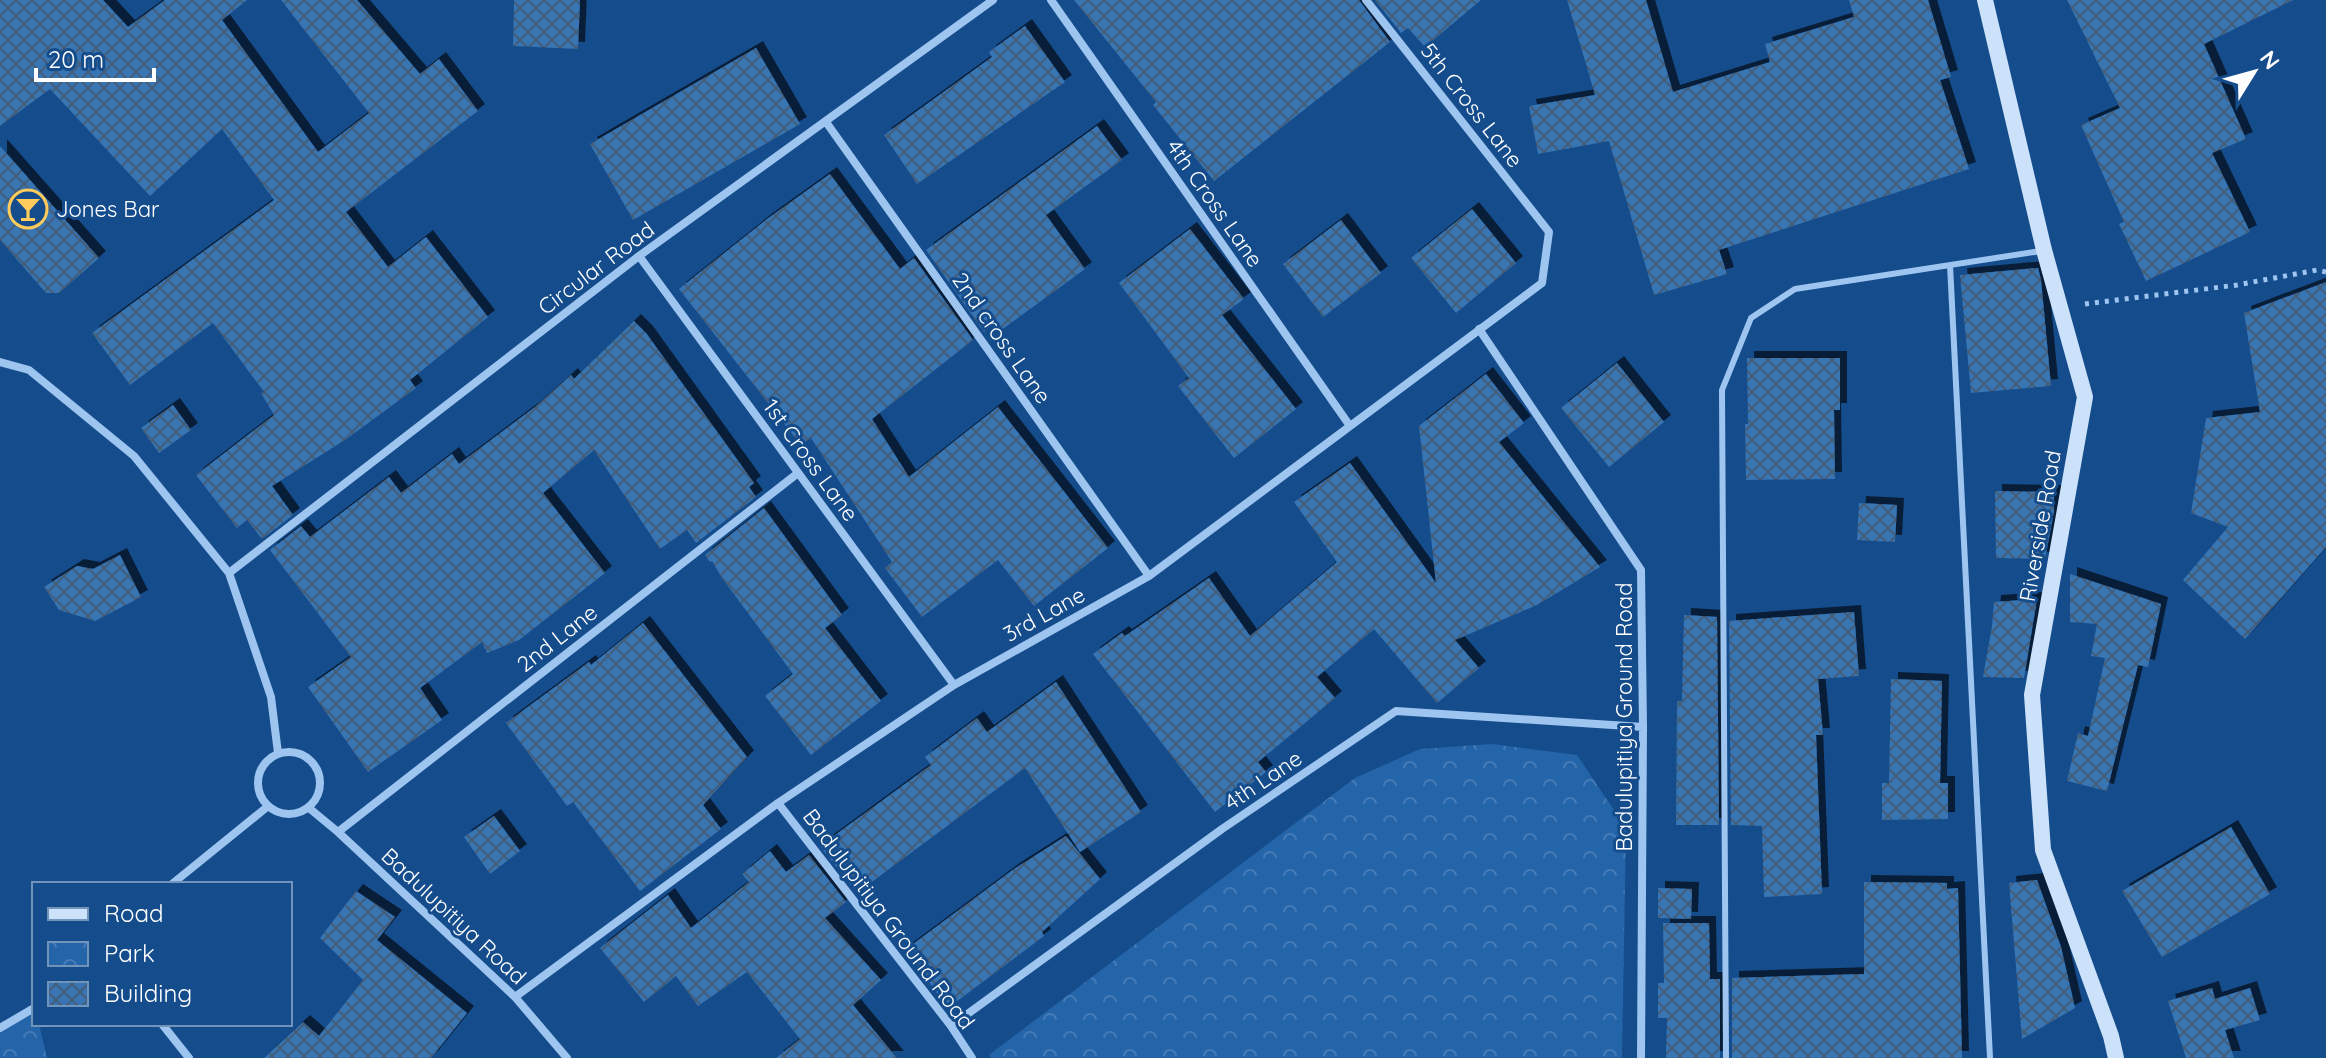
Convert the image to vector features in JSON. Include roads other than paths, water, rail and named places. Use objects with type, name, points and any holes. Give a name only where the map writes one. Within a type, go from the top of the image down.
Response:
[{"type":"street","name":"Circular Road","points":[[229,573],[639,256],[993,0]]},
{"type":"street","name":"4th Cross Lane","points":[[1051,0],[1350,426]]},
{"type":"street","name":"5th Cross Lane","points":[[1366,0],[1549,232]]},
{"type":"street","name":"Riverside Road","points":[[1985,0],[2044,250],[2085,397],[2032,695],[2043,850],[2111,1036],[2116,1058]]},
{"type":"street","name":"2nd cross Lane","points":[[826,122],[1149,576]]},
{"type":"street","name":"3rd Lane","points":[[515,997],[778,803],[954,685],[1149,576],[1542,283],[1549,232]]},
{"type":"street","name":"1st Cross Lane","points":[[639,256],[954,685]]},
{"type":"street","name":"Badulupitiya Ground Road","points":[[1479,329],[1641,570],[1641,1058]]},
{"type":"street","points":[[0,362],[29,370],[134,456],[229,573],[271,697],[278,753]]},
{"type":"street","name":"2nd Lane","points":[[338,832],[798,473]]},
{"type":"street","name":"4th Lane","points":[[951,1026],[1222,829],[1396,711],[1643,727]]},
{"type":"street","points":[[289,752],[309,759],[320,778],[316,800],[309,808],[293,815],[275,812],[267,807],[260,798],[258,777],[261,767],[278,753],[289,752]]},
{"type":"street","name":"Badulupitiya Ground Road","points":[[778,803],[951,1026],[972,1058]]},
{"type":"street","points":[[174,882],[267,807]]},
{"type":"street","name":"Badulupitiya Road","points":[[309,808],[515,997],[567,1058]]},
{"type":"street","points":[[0,1028],[32,1009]]},
{"type":"street","points":[[164,1026],[189,1058]]},
{"type":"lane","points":[[1726,1058],[1722,390],[1751,318],[1795,289],[2044,250]]},
{"type":"lane","points":[[1950,265],[1990,1058]]},
{"type":"place","name":"Jones Bar","points":[[28,209]]}]
